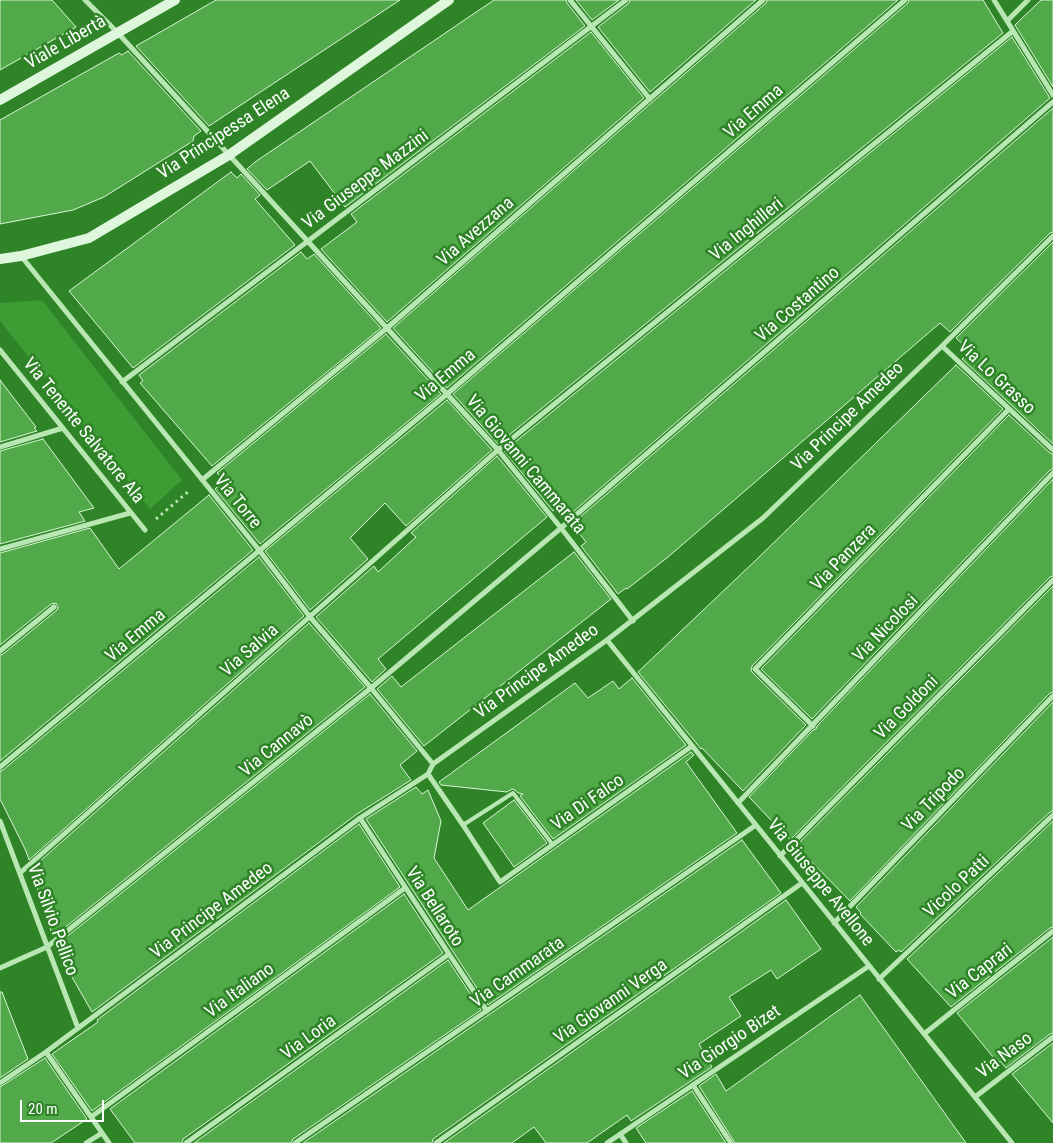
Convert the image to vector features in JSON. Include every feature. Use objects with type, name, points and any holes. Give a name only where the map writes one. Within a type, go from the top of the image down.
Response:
[{"type":"street","name":"Via Giovanni Cammarata","points":[[85,0],[117,32],[498,450],[632,621]]},
{"type":"street","name":"Viale Libertà","points":[[0,100],[175,0]]},
{"type":"street","name":"Via Principessa Elena","points":[[0,259],[21,256],[89,238],[229,155],[449,0]]},
{"type":"street","points":[[570,0],[650,98]]},
{"type":"street","name":"Via Giuseppe Mazzini","points":[[122,382],[626,0]]},
{"type":"street","name":"Via Avezzana","points":[[202,480],[387,328],[763,0]]},
{"type":"street","name":"Via Emma","points":[[0,767],[447,394],[905,0]]},
{"type":"street","points":[[994,0],[1051,85],[1053,95]]},
{"type":"street","points":[[1007,21],[1028,0]]},
{"type":"street","name":"Via Inghilleri","points":[[498,450],[1013,31]]},
{"type":"street","name":"Via Costantino","points":[[561,528],[1053,102]]},
{"type":"street","name":"Via Principe Amedeo","points":[[0,1083],[46,1052],[360,818],[428,774],[433,764],[607,640],[763,518],[1053,236]]},
{"type":"street","name":"Via Torre","points":[[21,256],[259,550],[310,617],[433,764]]},
{"type":"street","name":"Via Lo Grasso","points":[[942,346],[1053,450]]},
{"type":"street","name":"Via Tenente Salvatore Ala","points":[[0,350],[2,357],[63,428],[144,530]]},
{"type":"street","name":"Via Panzera","points":[[813,726],[755,669],[1009,409]]},
{"type":"street","points":[[0,447],[63,428]]},
{"type":"street","name":"Via Salvia","points":[[20,873],[498,450]]},
{"type":"street","name":"Via Nicolosi","points":[[738,803],[1053,473]]},
{"type":"street","points":[[0,548],[130,513]]},
{"type":"street","name":"Via Cannavò","points":[[0,968],[47,947],[371,688],[561,528]]},
{"type":"street","name":"Via Goldoni","points":[[780,856],[1053,580]]},
{"type":"street","points":[[0,651],[54,607]]},
{"type":"street","name":"Via Giuseppe Avellone","points":[[607,640],[1012,1143]]},
{"type":"street","name":"Via Tripodo","points":[[834,923],[1053,696]]},
{"type":"street","name":"Via Di Falco","points":[[463,825],[500,882],[692,746]]},
{"type":"street","points":[[428,774],[463,825]]},
{"type":"street","name":"Vicolo Patti","points":[[879,979],[1053,815]]},
{"type":"street","name":"Via Bellaroto","points":[[360,818],[487,1010]]},
{"type":"street","name":"Via Silvio Pellico","points":[[0,821],[78,1028]]},
{"type":"street","name":"Via Cammarata","points":[[295,1143],[756,826]]},
{"type":"street","name":"Via Giovanni Verga","points":[[436,1143],[802,883]]},
{"type":"street","name":"Via Italiano","points":[[91,1117],[405,888]]},
{"type":"street","name":"Via Caprari","points":[[924,1034],[1053,931]]},
{"type":"street","name":"Via Loria","points":[[186,1143],[449,954]]},
{"type":"street","name":"Via Giorgio Bizet","points":[[607,1143],[869,966]]},
{"type":"street","name":"Via Naso","points":[[975,1097],[1053,1037]]},
{"type":"street","points":[[46,1052],[109,1143]]},
{"type":"street","points":[[693,1085],[731,1143]]},
{"type":"street","points":[[86,1143],[102,1133]]},
{"type":"street","points":[[620,1134],[626,1143]]},
{"type":"lane","points":[[463,825],[513,793],[553,845]]},
{"type":"path","points":[[144,530],[202,480]]},
{"type":"green space","points":[[42,300],[182,480],[150,509],[0,321],[0,303]]},
{"type":"building","points":[[0,0],[52,0],[76,27],[0,70]]},
{"type":"building","points":[[216,0],[400,0],[209,126],[136,46]]},
{"type":"building","points":[[494,0],[566,0],[585,26],[345,207],[310,161],[267,190],[247,169],[255,162]]},
{"type":"building","points":[[576,0],[619,0],[592,20]]},
{"type":"building","points":[[630,0],[756,0],[650,92],[598,27],[629,3]]},
{"type":"building","points":[[767,0],[898,0],[447,388],[393,328],[766,3]]},
{"type":"building","points":[[909,0],[983,0],[1003,33],[498,444],[453,394],[908,3]]},
{"type":"building","points":[[1041,0],[1053,0],[1053,87],[1015,25]]},
{"type":"building","points":[[591,32],[644,98],[387,322],[321,249],[357,222],[351,214]]},
{"type":"building","points":[[1012,37],[1050,98],[566,518],[558,508],[553,511],[504,451]]},
{"type":"building","points":[[128,51],[201,131],[194,136],[193,141],[104,197],[73,210],[0,224],[0,120],[119,53],[122,55]]},
{"type":"building","points":[[1053,108],[1053,232],[950,332],[940,323],[668,557],[618,594],[581,546],[586,542],[572,524]]},
{"type":"building","points":[[231,172],[237,178],[241,174],[260,195],[255,199],[295,245],[133,368],[69,291]]},
{"type":"building","points":[[1053,242],[1053,444],[962,359],[970,351],[956,338]]},
{"type":"building","points":[[301,252],[307,259],[314,254],[381,328],[212,466],[140,383],[143,381],[139,375]]},
{"type":"building","points":[[386,334],[441,394],[260,544],[215,489],[224,481],[217,473]]},
{"type":"building","points":[[956,365],[1003,409],[752,666],[752,672],[806,725],[743,791],[701,749],[638,672]]},
{"type":"building","points":[[0,380],[36,427],[34,428],[37,431],[0,442]]},
{"type":"building","points":[[447,400],[492,450],[406,526],[385,503],[350,538],[368,559],[310,610],[265,551]]},
{"type":"building","points":[[1009,415],[1053,454],[1053,469],[812,719],[761,669]]},
{"type":"building","points":[[43,439],[94,508],[79,512],[85,521],[0,544],[0,451]]},
{"type":"building","points":[[497,456],[547,517],[378,659],[386,669],[372,682],[316,617],[374,566],[378,572],[416,537],[411,533]]},
{"type":"building","points":[[1053,479],[1053,576],[790,840],[749,797]]},
{"type":"building","points":[[209,495],[253,550],[0,761],[0,655],[57,610],[58,607],[56,603],[51,604],[0,645],[0,553],[90,528],[119,569]]},
{"type":"building","points":[[574,552],[611,599],[424,746],[377,689],[392,676],[401,687]]},
{"type":"building","points":[[259,557],[304,616],[29,860],[0,799],[0,771]]},
{"type":"building","points":[[1053,586],[1053,692],[850,901],[796,846]]},
{"type":"building","points":[[309,623],[365,687],[53,937],[31,869]]},
{"type":"building","points":[[632,678],[686,745],[553,839],[520,796],[523,794],[515,790],[512,789],[507,792],[441,785],[439,782],[575,683],[588,698],[613,681],[619,689]]},
{"type":"building","points":[[370,694],[417,751],[400,765],[411,780],[357,814],[92,1012],[55,946]]},
{"type":"building","points":[[1053,702],[1053,811],[901,952],[899,950],[896,952],[860,914],[856,907]]},
{"type":"building","points":[[691,752],[694,755],[686,762],[737,833],[488,1005],[366,819],[416,787],[422,794],[428,790],[441,821],[434,858],[468,910]]},
{"type":"building","points":[[514,800],[547,843],[514,867],[483,823]]},
{"type":"building","points":[[1053,821],[1053,927],[951,1007],[907,959]]},
{"type":"building","points":[[359,824],[400,887],[92,1111],[52,1054],[98,1022],[97,1020]]},
{"type":"building","points":[[742,840],[781,893],[433,1139],[432,1143],[303,1143]]},
{"type":"building","points":[[404,894],[443,953],[183,1139],[182,1143],[135,1143],[110,1109]]},
{"type":"building","points":[[786,900],[821,949],[777,979],[771,970],[729,997],[741,1016],[699,1044],[712,1067],[631,1121],[627,1115],[587,1143],[546,1143],[534,1127],[512,1143],[444,1143]]},
{"type":"building","points":[[1053,937],[1053,1033],[1006,1068],[1000,1061],[998,1063],[957,1013]]},
{"type":"building","points":[[448,960],[481,1010],[293,1139],[291,1143],[194,1143]]},
{"type":"building","points":[[0,992],[2,992],[28,1059],[0,1078]]},
{"type":"building","points":[[860,995],[966,1143],[735,1143],[699,1086],[716,1074],[726,1091]]},
{"type":"building","points":[[1053,1043],[1053,1123],[1012,1074]]},
{"type":"building","points":[[45,1058],[87,1119],[51,1143],[0,1143],[0,1087]]},
{"type":"building","points":[[692,1091],[726,1143],[646,1143],[636,1128]]}]
